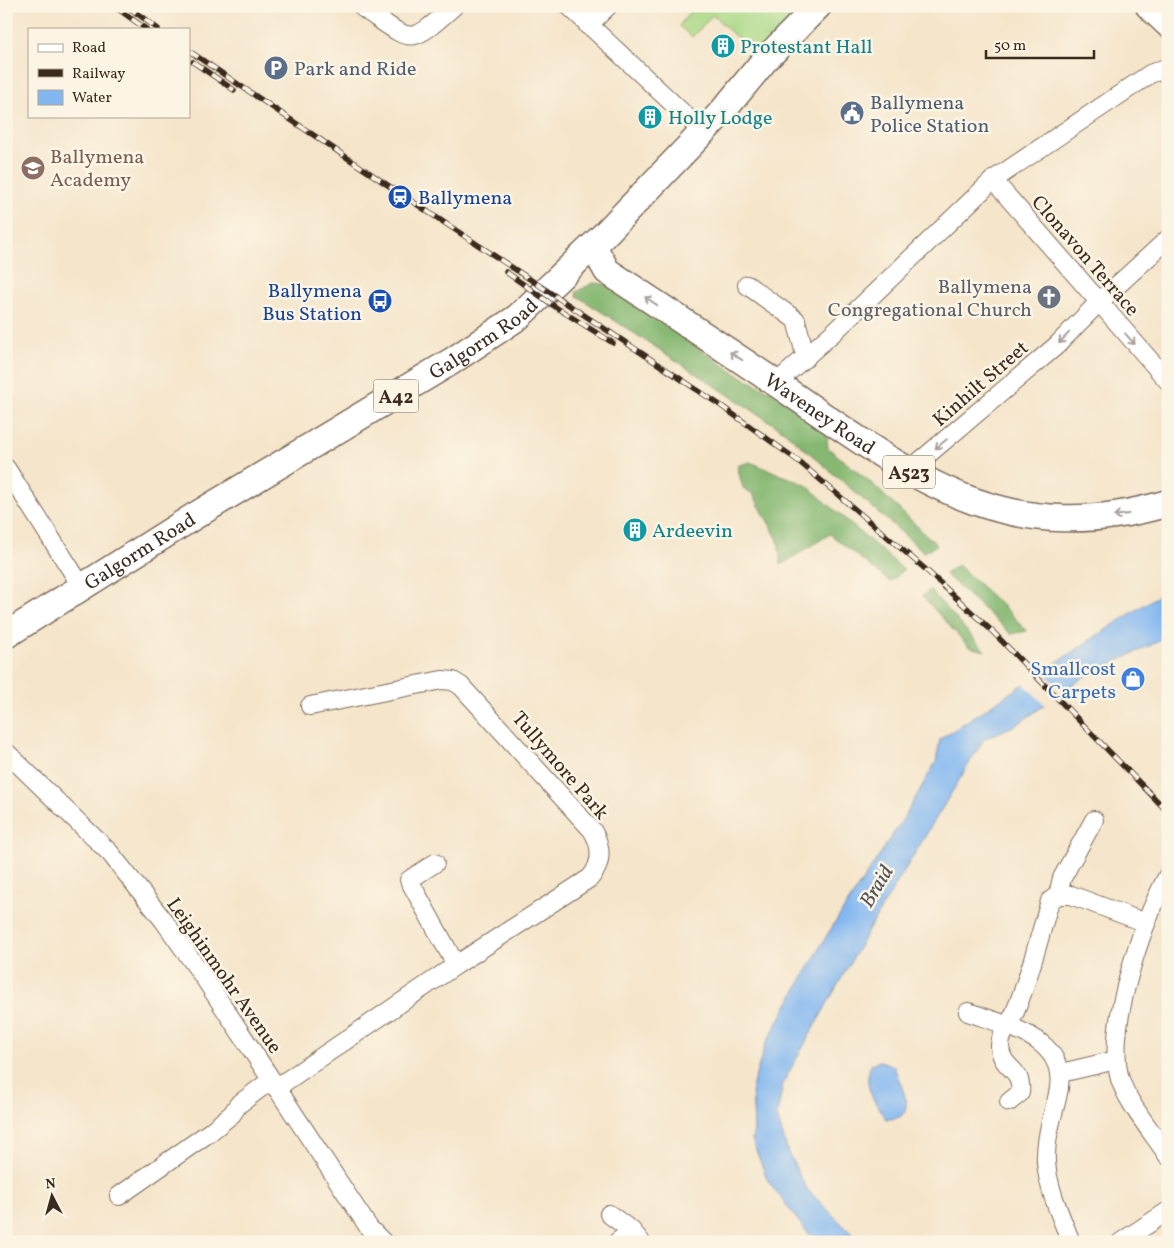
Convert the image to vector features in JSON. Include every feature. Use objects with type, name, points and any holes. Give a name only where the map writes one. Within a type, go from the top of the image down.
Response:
[{"type":"main road","name":"Galgorm Road","points":[[6,635],[193,517],[365,415],[486,340],[533,304],[593,246],[703,132],[764,61],[818,6]]},
{"type":"main road","points":[[1149,6],[1168,24]]},
{"type":"main road","name":"Waveney Road","points":[[593,246],[607,272]]},
{"type":"main road","name":"Waveney Road","points":[[572,267],[607,272],[776,383],[865,446],[911,474],[962,497],[1010,511],[1044,517],[1100,518],[1130,514],[1168,503]]},
{"type":"street","points":[[362,7],[403,35],[413,37],[423,33],[454,6]]},
{"type":"street","points":[[569,6],[588,26],[703,132]]},
{"type":"street","points":[[588,26],[608,6]]},
{"type":"street","points":[[776,383],[806,358],[993,180],[1150,74],[1168,67]]},
{"type":"street","name":"Clonavon Terrace","points":[[993,180],[1098,303],[1168,381]]},
{"type":"street","name":"Kinhilt Street","points":[[911,474],[919,462],[1056,346],[1098,303],[1168,238]]},
{"type":"street","points":[[747,285],[796,320],[806,358]]},
{"type":"street","points":[[6,468],[82,587]]},
{"type":"street","name":"Tullymore Park","points":[[119,1196],[210,1132],[232,1114],[238,1105],[274,1084],[590,878],[599,865],[600,847],[597,838],[502,729],[461,686],[453,681],[442,680],[310,706]]},
{"type":"street","name":"Leighinmohr Avenue","points":[[6,752],[110,853],[164,921],[369,1228],[383,1242]]},
{"type":"street","points":[[1058,895],[1062,878],[1094,820]]},
{"type":"street","points":[[435,863],[409,880],[456,965]]},
{"type":"street","points":[[1168,875],[1146,923],[1122,1004],[1116,1060],[1120,1080],[1127,1094],[1168,1156]]},
{"type":"street","points":[[1009,1102],[1020,1093],[1021,1083],[1018,1074],[1002,1059],[1000,1044],[1015,1012],[1050,901],[1058,895],[1071,895],[1146,923]]},
{"type":"street","points":[[968,1012],[1027,1033],[1046,1047],[1054,1057],[1060,1074],[1058,1096],[1048,1131],[1046,1162],[1049,1181],[1071,1242]]},
{"type":"street","points":[[1060,1074],[1116,1060]]},
{"type":"street","points":[[1121,1242],[1168,1211]]},
{"type":"street","points":[[609,1214],[637,1237]]},
{"type":"street","points":[[618,1242],[637,1237]]},
{"type":"green space","points":[[694,6],[803,6],[756,56],[713,15],[692,37],[679,26]]},
{"type":"green space","points":[[593,283],[605,284],[735,373],[771,392],[826,429],[828,448],[869,481],[937,545],[924,552],[784,431],[577,296],[576,292]]},
{"type":"green space","points":[[750,462],[806,485],[904,570],[890,582],[830,534],[781,565],[778,540],[753,494],[743,488],[737,466]]},
{"type":"green space","points":[[958,565],[1027,631],[1011,634],[945,574]]},
{"type":"green space","points":[[930,590],[985,651],[969,647],[922,596]]},
{"type":"water","name":"Braid","points":[[1168,589],[1168,637],[1084,677],[1018,724],[984,739],[869,929],[783,1083],[777,1116],[788,1153],[807,1189],[860,1242],[820,1242],[806,1231],[768,1181],[752,1140],[754,1130],[752,1087],[766,1043],[827,935],[903,819],[936,762],[940,739]]},
{"type":"water","points":[[880,1061],[894,1066],[904,1092],[906,1108],[903,1114],[897,1118],[886,1119],[871,1093],[868,1079],[871,1064]]},
{"type":"pier","points":[[1041,670],[1065,693],[1047,707],[1022,682]]},
{"type":"railway","points":[[114,6],[145,28]]},
{"type":"railway","points":[[127,6],[157,28]]},
{"type":"railway","points":[[190,52],[720,405],[797,460],[924,568],[993,632],[1168,812]]},
{"type":"railway","points":[[193,62],[234,90]]},
{"type":"railway","points":[[506,272],[557,308],[613,343]]},
{"type":"place","name":"Protestant Hall","points":[[723,46]]},
{"type":"place","name":"Park and Ride","points":[[276,68]]},
{"type":"place","name":"Ballymena Police Station","points":[[852,113]]},
{"type":"place","name":"Holly Lodge","points":[[650,117]]},
{"type":"place","name":"Ballymena Academy","points":[[33,168]]},
{"type":"place","name":"Ballymena","points":[[400,197]]},
{"type":"place","name":"Ballymena Congregational Church","points":[[1049,297]]},
{"type":"place","name":"Ballymena Bus Station","points":[[380,301]]},
{"type":"place","name":"Ardeevin","points":[[635,530]]},
{"type":"place","name":"Smallcost Carpets","points":[[1133,679]]}]
